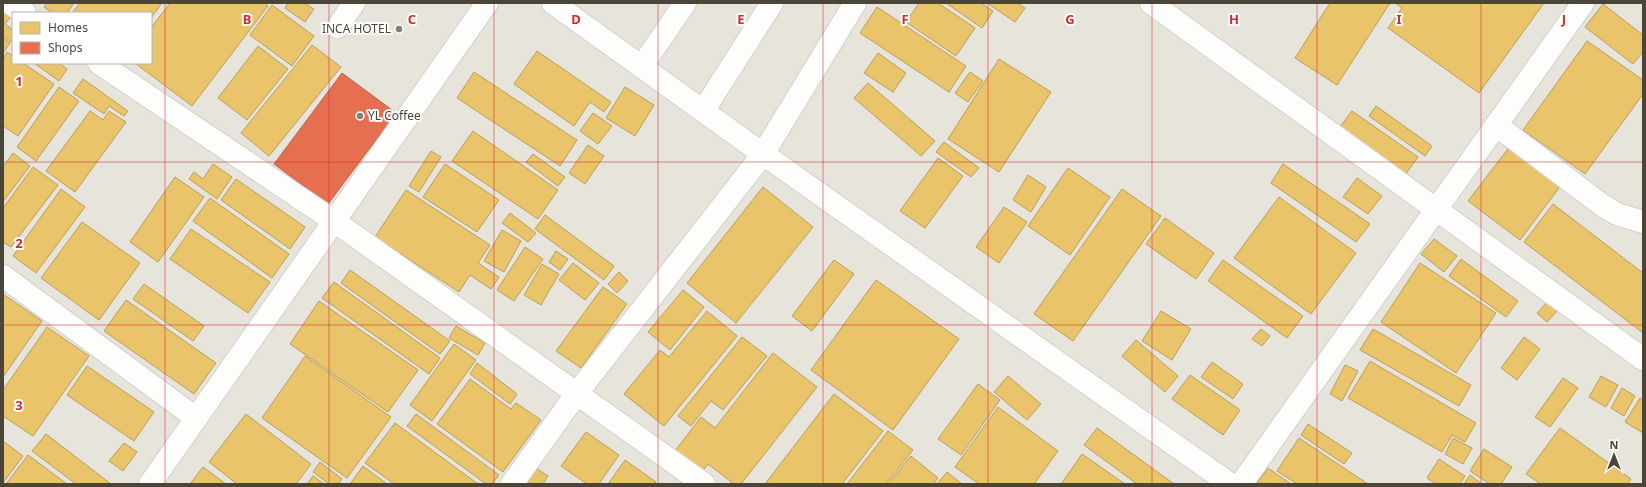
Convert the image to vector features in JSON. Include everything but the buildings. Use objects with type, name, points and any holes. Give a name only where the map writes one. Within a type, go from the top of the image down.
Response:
[{"type":"street","points":[[10,3],[24,12]]},
{"type":"street","points":[[338,27],[354,3]]},
{"type":"street","points":[[150,484],[487,3]]},
{"type":"street","points":[[553,3],[763,154],[1230,484]]},
{"type":"street","points":[[642,66],[685,3]]},
{"type":"street","points":[[703,111],[772,3]]},
{"type":"street","points":[[512,484],[577,393],[763,154],[854,3]]},
{"type":"street","points":[[1151,3],[1643,359]]},
{"type":"street","points":[[1241,484],[1583,3]]},
{"type":"street","points":[[100,64],[334,221],[704,484]]},
{"type":"street","points":[[1496,125],[1602,205],[1617,214],[1643,222]]},
{"type":"street","points":[[3,276],[196,418]]},
{"type":"shaded area","points":[[3,3],[1643,3],[1643,484],[3,484]]},
{"type":"place","name":"INCA HOTEL","points":[[399,29]]},
{"type":"place","name":"YL Coffee","points":[[360,116]]}]
